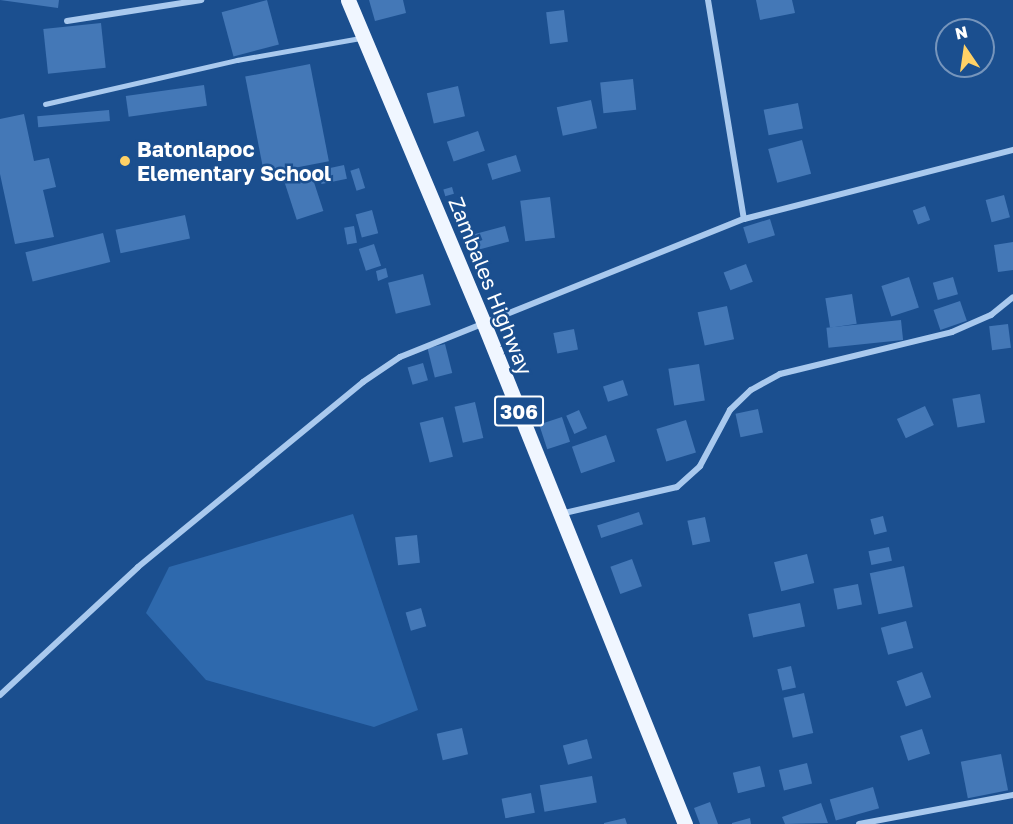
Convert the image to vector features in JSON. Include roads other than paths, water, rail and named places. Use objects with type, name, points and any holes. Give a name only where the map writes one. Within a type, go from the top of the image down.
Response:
[{"type":"main road","name":"Zambales Highway","points":[[348,0],[484,324],[685,824]]},
{"type":"street","points":[[67,21],[201,0]]},
{"type":"street","points":[[708,0],[744,219]]},
{"type":"street","points":[[0,695],[138,567],[363,381],[400,357],[744,219],[1013,150]]},
{"type":"street","points":[[559,514],[676,487],[700,466],[730,410],[751,390],[780,374],[952,332],[992,315],[1013,297]]},
{"type":"street","points":[[859,824],[1013,795]]},
{"type":"lane","points":[[45,104],[237,60],[362,38]]},
{"type":"place","name":"Batonlapoc Elementary School","points":[[125,161]]}]
